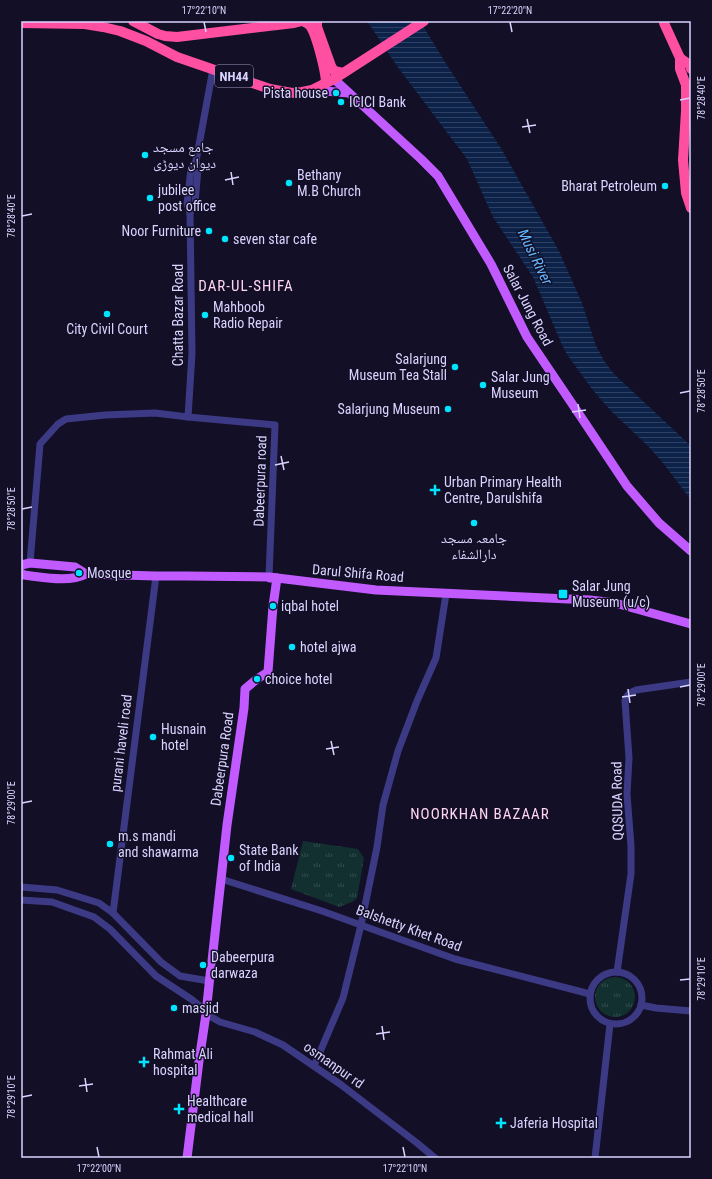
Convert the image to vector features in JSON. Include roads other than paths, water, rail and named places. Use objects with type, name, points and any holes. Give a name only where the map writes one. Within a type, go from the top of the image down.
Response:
[{"type":"highway","points":[[132,21],[158,34],[177,37],[303,21],[310,25],[314,32],[326,75],[330,81]]},
{"type":"highway","points":[[132,21],[137,37]]},
{"type":"highway","points":[[317,21],[317,27],[334,71],[347,71]]},
{"type":"highway","name":"NH44","points":[[137,37],[177,57],[270,89],[302,92],[312,90],[330,81],[424,21]]},
{"type":"highway","points":[[662,22],[680,58],[680,69],[686,85],[687,151],[683,160],[686,193],[691,208]]},
{"type":"highway","points":[[21,23],[85,24],[120,31],[137,37]]},
{"type":"highway","points":[[177,37],[173,39],[170,44],[170,49],[177,57]]},
{"type":"highway","points":[[680,58],[690,65],[691,69]]},
{"type":"main road","name":"Salar Jung Road","points":[[330,81],[349,93],[438,176],[491,264],[527,337],[627,486],[660,523],[691,551]]},
{"type":"main road","points":[[312,90],[349,93]]},
{"type":"main road","name":"Darul Shifa Road","points":[[26,564],[75,567],[86,574],[269,577],[369,589],[446,594],[560,598],[615,603],[691,624]]},
{"type":"main road","points":[[21,573],[24,575],[73,579],[86,574]]},
{"type":"main road","name":"Dabeerpura Road","points":[[187,1158],[245,689],[268,672],[273,606],[277,578],[269,577]]},
{"type":"street","name":"Chatta Bazar Road","points":[[188,417],[192,353],[190,213],[188,204],[191,169],[196,161],[213,69]]},
{"type":"street","points":[[26,564],[40,444],[58,424],[66,419],[120,414],[155,413],[188,417]]},
{"type":"street","name":"Dabeerpura road","points":[[188,417],[275,425],[269,577]]},
{"type":"street","name":"purani haveli road","points":[[113,913],[156,576]]},
{"type":"street","points":[[314,1066],[343,998],[361,925],[377,847],[383,805],[398,751],[417,701],[436,658],[446,594]]},
{"type":"street","name":"QQSUDA Road","points":[[618,972],[631,874],[631,846],[627,794],[629,758],[626,697],[631,692],[636,690],[691,682]]},
{"type":"street","name":"Balshetty Khet Road","points":[[221,879],[322,911],[455,959],[590,994]]},
{"type":"street","points":[[21,888],[57,890],[99,903],[113,913],[161,962],[180,976],[209,981]]},
{"type":"street","points":[[21,900],[52,902],[94,917],[110,929],[156,976],[191,998],[206,1014]]},
{"type":"street","points":[[618,972],[627,974],[634,979],[640,987],[642,996],[641,1005],[638,1012],[632,1019],[625,1023],[610,1024],[597,1016],[592,1009],[590,994],[592,985],[600,978],[609,973],[618,972]]},
{"type":"street","points":[[641,1005],[691,1011]]},
{"type":"street","name":"osmanpur rd","points":[[206,1014],[220,1022],[255,1032],[283,1045],[340,1084],[435,1158]]},
{"type":"street","points":[[595,1158],[610,1024]]},
{"type":"water","name":"Musi River","points":[[367,21],[420,21],[502,150],[559,251],[582,303],[596,346],[605,362],[614,374],[691,446],[691,500],[648,446],[611,411],[592,389],[568,356],[533,277],[493,217],[467,159],[397,66]]},
{"type":"place","name":"Pista house","points":[[336,93]]},
{"type":"place","name":"ICICI Bank","points":[[341,102]]},
{"type":"place","name":"جامع مسجد دیوان دیوڑی","points":[[145,155]]},
{"type":"place","name":"Bethany M.B Church","points":[[289,183]]},
{"type":"place","name":"Bharat Petroleum","points":[[665,186]]},
{"type":"place","name":"jubilee post office","points":[[150,198]]},
{"type":"place","name":"Noor Furniture","points":[[209,231]]},
{"type":"place","name":"seven star cafe","points":[[225,239]]},
{"type":"place","name":"City Civil Court","points":[[107,314]]},
{"type":"place","name":"Mahboob Radio Repair","points":[[205,315]]},
{"type":"place","name":"Salarjung Museum Tea Stall","points":[[455,367]]},
{"type":"place","name":"Salar Jung Museum","points":[[483,385]]},
{"type":"place","name":"Salarjung Museum","points":[[448,409]]},
{"type":"place","name":"Urban Primary Health Centre, Darulshifa","points":[[435,490]]},
{"type":"place","name":"جامعہ مسجد دارالشفاء","points":[[474,523]]},
{"type":"place","name":"Mosque","points":[[79,573]]},
{"type":"place","name":"Salar Jung Museum (u/c)","points":[[563,594]]},
{"type":"place","name":"iqbal hotel","points":[[273,606]]},
{"type":"place","name":"hotel ajwa","points":[[292,647]]},
{"type":"place","name":"choice hotel","points":[[257,679]]},
{"type":"place","name":"Husnain hotel","points":[[153,737]]},
{"type":"place","name":"m.s mandi and shawarma","points":[[110,844]]},
{"type":"place","name":"State Bank of India","points":[[231,858]]},
{"type":"place","name":"Dabeerpura darwaza","points":[[203,965]]},
{"type":"place","name":"masjid","points":[[174,1008]]},
{"type":"place","name":"Rahmat Ali hospital","points":[[144,1062]]},
{"type":"place","name":"Healthcare medical hall","points":[[179,1109]]},
{"type":"place","name":"Jaferia Hospital","points":[[501,1123]]},
{"type":"district","name":"DAR-UL-SHIFA","points":[[246,286]]},
{"type":"district","name":"NOORKHAN BAZAAR","points":[[480,814]]}]
